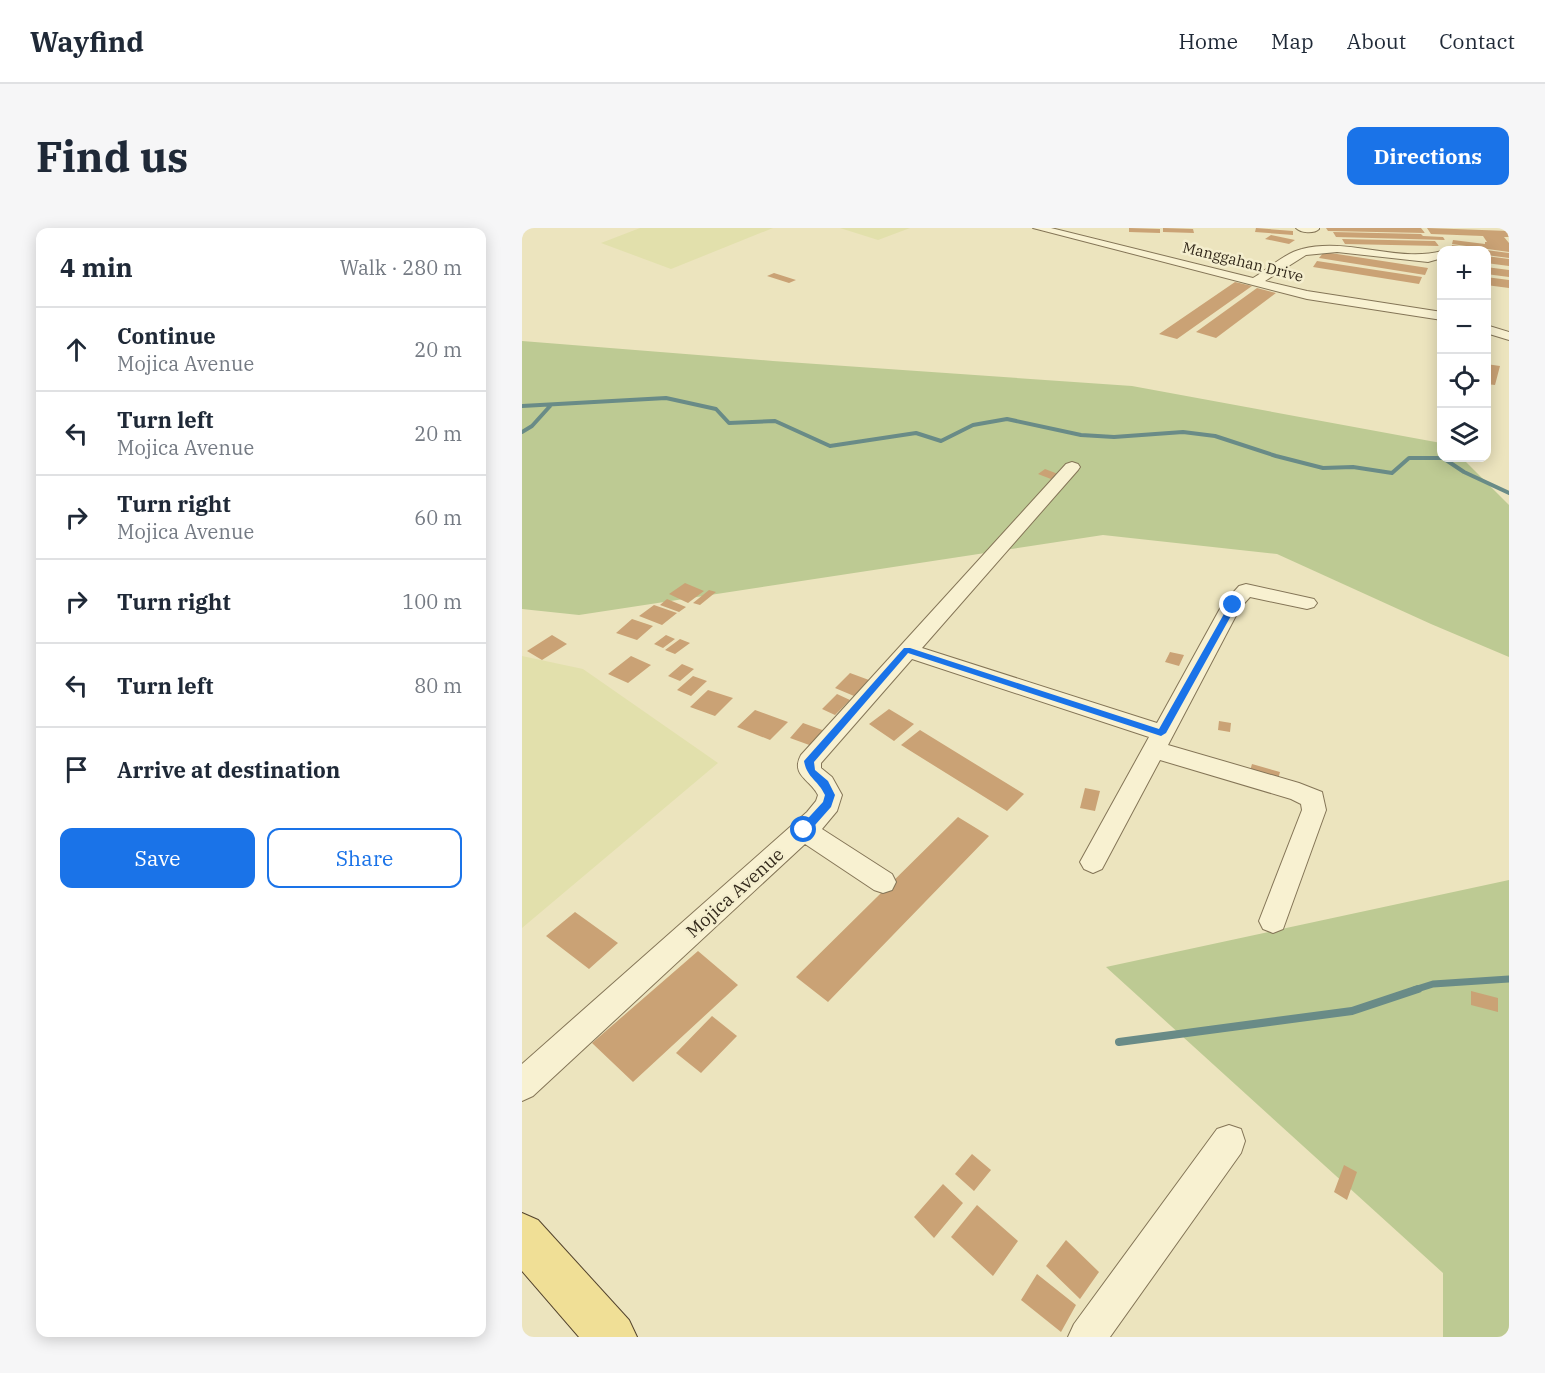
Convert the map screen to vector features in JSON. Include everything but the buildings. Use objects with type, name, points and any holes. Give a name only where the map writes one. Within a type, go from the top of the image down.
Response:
[{"type":"main road","points":[[522,1236],[612,1337]]},
{"type":"street","name":"Manggahan Drive","points":[[1038,228],[1315,297],[1437,315]]},
{"type":"street","points":[[1079,238],[1101,228]]},
{"type":"street","points":[[1301,228],[1314,229]]},
{"type":"street","points":[[1255,282],[1303,252],[1337,249],[1428,259],[1437,253]]},
{"type":"street","points":[[1491,331],[1509,336]]},
{"type":"street","name":"Mojica Avenue","points":[[522,1085],[804,830],[828,804],[830,795],[824,783],[810,772],[809,761],[1072,467]]},
{"type":"street","points":[[1093,862],[1157,741],[1240,595],[1246,590],[1307,603]]},
{"type":"street","points":[[907,650],[1313,799],[1314,810],[1273,921]]},
{"type":"street","points":[[804,830],[883,882]]},
{"type":"street","points":[[1087,1337],[1229,1141]]},
{"type":"shaded area","points":[[640,228],[773,228],[671,269],[601,243]]},
{"type":"shaded area","points":[[840,228],[910,228],[878,240]]},
{"type":"shaded area","points":[[522,656],[583,669],[718,763],[522,928]]},
{"type":"green space","points":[[522,341],[1132,386],[1437,442],[1437,462],[1466,462],[1509,505],[1509,657],[1277,554],[1103,535],[579,615],[522,609]]},
{"type":"green space","points":[[1509,880],[1509,1337],[1443,1337],[1443,1273],[1106,967]]},
{"type":"waterway","points":[[522,406],[666,398],[716,409],[729,423],[775,421],[830,446],[916,433],[941,441],[973,425],[1007,419],[1081,435],[1114,437],[1183,432],[1215,436],[1276,456],[1323,468],[1353,467],[1392,473],[1409,458],[1443,458],[1464,472],[1509,493]]},
{"type":"waterway","points":[[522,432],[532,426],[551,405]]},
{"type":"waterway","points":[[1414,990],[1433,984],[1509,979]]},
{"type":"waterway","points":[[1119,1042],[1352,1011],[1418,989]]},
{"type":"route","points":[[804,830],[828,804],[830,795],[824,783],[810,772],[809,761],[907,650],[1161,733],[1233,605]]}]
